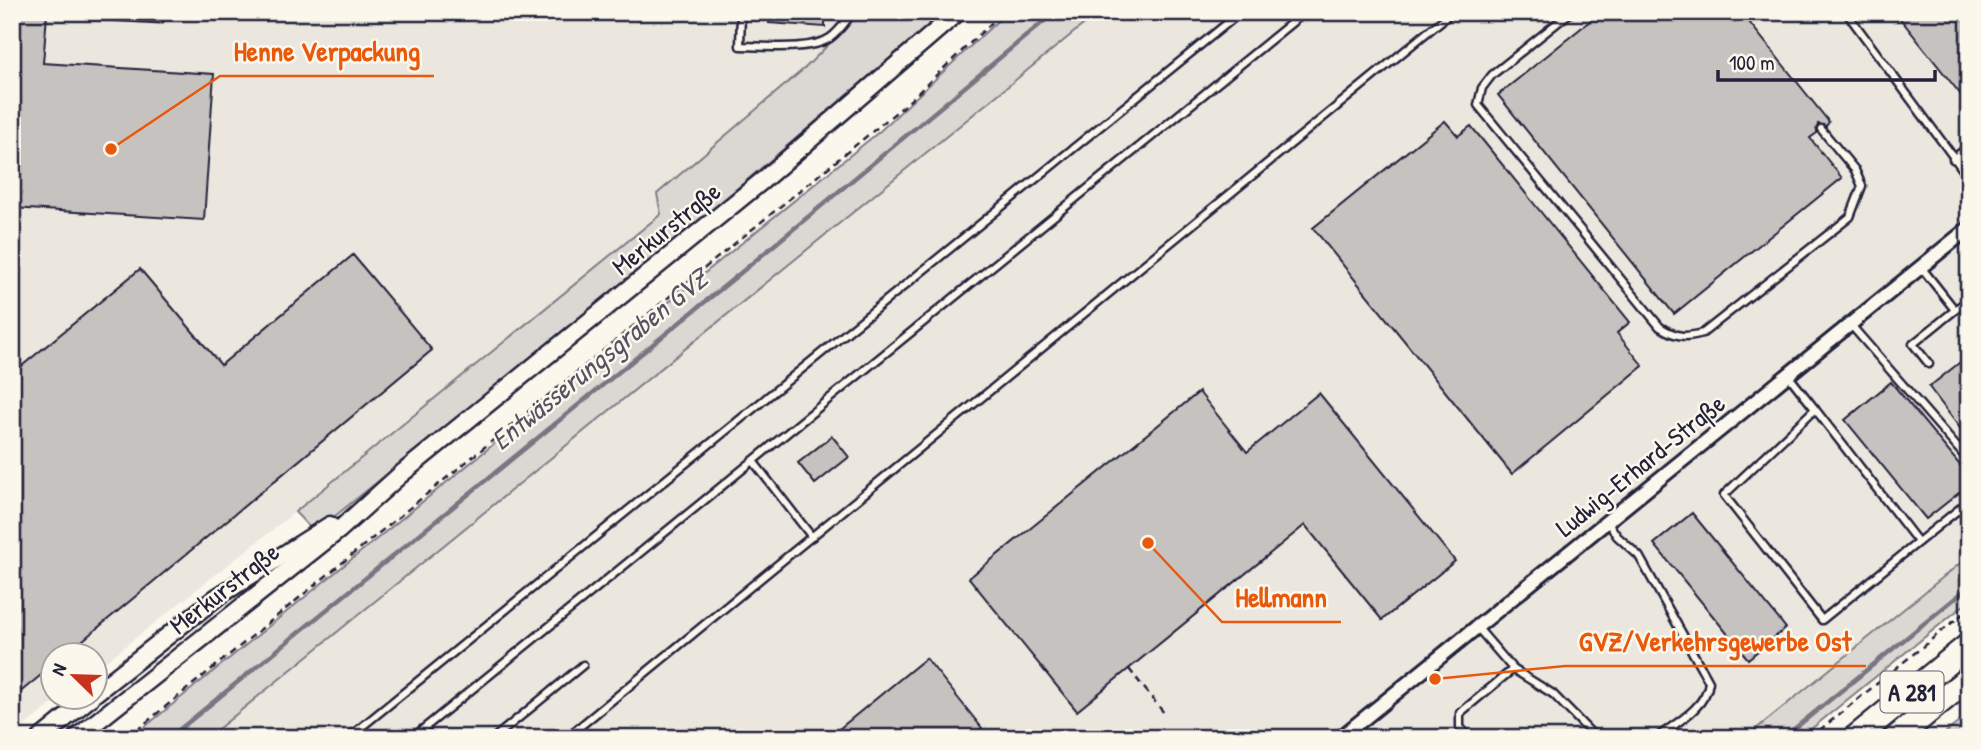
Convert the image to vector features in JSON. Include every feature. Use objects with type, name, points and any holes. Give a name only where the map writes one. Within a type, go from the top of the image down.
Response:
[{"type":"highway","name":"A 281","points":[[1855,738],[1969,645]]},
{"type":"highway","name":"A 281","points":[[1896,738],[1969,678]]},
{"type":"street","name":"Merkurstraße","points":[[76,738],[340,530],[400,475],[762,181],[958,12]]},
{"type":"street","name":"Ludwig-Erhard-Straße","points":[[1340,738],[1969,228]]},
{"type":"street","name":"Merkurstraße","points":[[108,683],[217,597],[326,528],[400,475]]},
{"type":"street","points":[[41,738],[73,712]]},
{"type":"lane","points":[[85,12],[90,15],[160,19]]},
{"type":"lane","points":[[741,12],[740,46],[816,44],[831,38],[853,12]]},
{"type":"lane","points":[[348,738],[1241,12]]},
{"type":"lane","points":[[412,738],[1305,12]]},
{"type":"lane","points":[[566,738],[1452,12]]},
{"type":"lane","points":[[1571,12],[1492,75],[1482,88],[1478,105],[1484,116],[1660,327],[1674,335],[1688,338],[1703,333],[1850,217],[1862,186],[1855,170],[1821,129]]},
{"type":"lane","points":[[1846,12],[1969,178]]},
{"type":"lane","points":[[1953,159],[1969,146]]},
{"type":"lane","points":[[1921,267],[1955,310]]},
{"type":"lane","points":[[1929,364],[1913,344],[1969,299]]},
{"type":"lane","points":[[1850,324],[1969,461]]},
{"type":"lane","points":[[1788,374],[1918,542]]},
{"type":"lane","points":[[1815,409],[1724,495],[1822,620],[1969,500]]},
{"type":"lane","points":[[753,461],[812,537]]},
{"type":"lane","points":[[1607,521],[1617,536],[1639,556],[1709,682],[1707,695],[1699,704],[1656,738]]},
{"type":"lane","points":[[1477,626],[1513,670],[1553,694],[1596,738]]},
{"type":"lane","points":[[495,738],[583,665]]},
{"type":"lane","points":[[1469,738],[1460,727],[1460,713],[1513,670]]},
{"type":"path","points":[[127,738],[905,105],[1003,12]]},
{"type":"path","points":[[1810,738],[1969,609]]},
{"type":"path","points":[[1129,669],[1164,713]]},
{"type":"shaded area","points":[[12,12],[861,12],[806,67],[657,194],[661,213],[295,512],[108,660],[108,642],[38,642],[38,712],[42,712],[13,735]]},
{"type":"shaded area","points":[[861,12],[944,12],[670,246],[335,516],[312,530],[295,512],[661,214],[657,194],[806,67]]},
{"type":"shaded area","points":[[1007,12],[1099,12],[207,738],[131,738],[880,131]]},
{"type":"shaded area","points":[[1099,12],[1969,12],[1969,557],[1746,738],[207,738]]},
{"type":"shaded area","points":[[1969,556],[1969,601],[1800,738],[1745,738]]},
{"type":"shaded area","points":[[1969,714],[1969,738],[1939,738]]},
{"type":"building","points":[[770,12],[825,12],[825,27],[769,23]]},
{"type":"building","points":[[1601,12],[1741,12],[1829,122],[1826,126],[1818,124],[1817,133],[1810,138],[1842,178],[1674,314],[1498,95]]},
{"type":"building","points":[[1895,12],[1969,12],[1969,105]]},
{"type":"building","points":[[17,13],[47,15],[43,63],[214,74],[204,220],[12,208],[12,90]]},
{"type":"building","points":[[1445,121],[1458,136],[1471,126],[1630,322],[1617,333],[1643,366],[1512,474],[1313,228]]},
{"type":"building","points":[[353,255],[432,350],[81,642],[38,642],[38,678],[12,699],[12,374],[140,269],[221,365]]},
{"type":"building","points":[[1969,355],[1969,440],[1929,387]]},
{"type":"building","points":[[1891,382],[1969,476],[1969,485],[1926,519],[1845,420]]},
{"type":"building","points":[[1199,392],[1247,452],[1319,393],[1455,561],[1382,620],[1305,525],[1077,711],[969,578]]},
{"type":"building","points":[[832,436],[849,457],[815,484],[798,463]]},
{"type":"building","points":[[1692,513],[1786,628],[1748,659],[1654,544]]},
{"type":"building","points":[[926,658],[982,728],[970,738],[828,738]]},
{"type":"waterway","name":"Entwässerungsgraben GVZ","points":[[169,738],[738,275],[1055,12]]},
{"type":"waterway","name":"Entwässerungsgraben GVZ","points":[[1783,738],[1969,587]]},
{"type":"place","name":"Henne Verpackung","points":[[111,149]]},
{"type":"place","name":"Hellmann","points":[[1148,543]]},
{"type":"place","name":"GVZ/Verkehrsgewerbe Ost","points":[[1435,679]]}]
